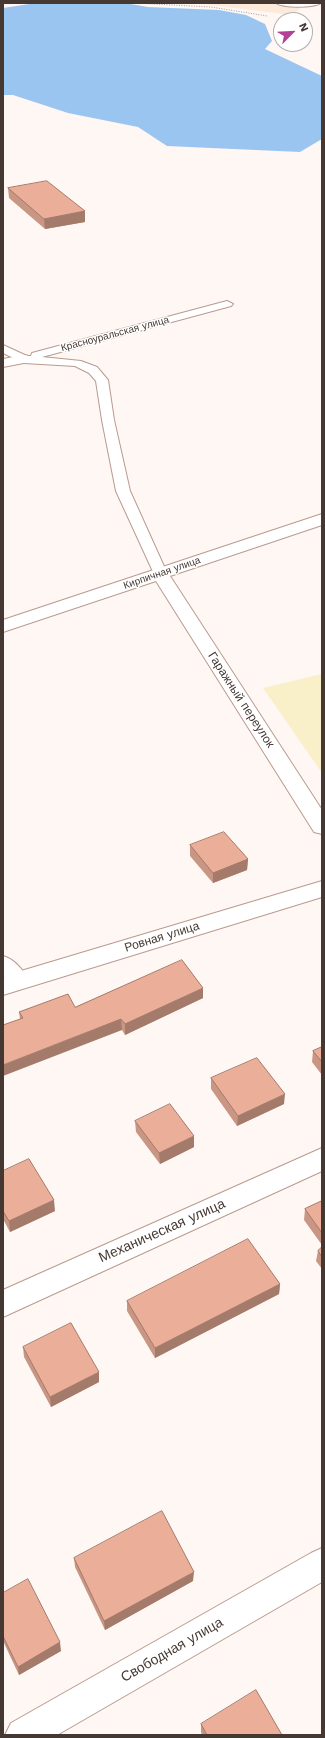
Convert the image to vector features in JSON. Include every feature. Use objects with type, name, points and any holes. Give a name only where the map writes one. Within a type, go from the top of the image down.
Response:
[{"type":"street","name":"Красноуральская улица","points":[[3,363],[24,359]]},
{"type":"street","name":"Кирпичная улица","points":[[3,626],[322,519]]},
{"type":"street","name":"Гаражный переулок","points":[[160,573],[322,827]]},
{"type":"street","name":"Ровная улица","points":[[11,983],[322,889]]},
{"type":"street","name":"Механическая улица","points":[[3,1304],[322,1159]]},
{"type":"street","name":"Свободная улица","points":[[23,1735],[322,1564]]},
{"type":"lane","points":[[280,3],[297,5],[317,3]]},
{"type":"lane","name":"Красноуральская улица","points":[[24,359],[227,304]]},
{"type":"lane","points":[[3,348],[24,359],[77,363],[93,370],[102,380],[108,420],[123,490],[160,573]]},
{"type":"lane","points":[[3,963],[11,983]]},
{"type":"path","points":[[134,3],[211,7],[269,16]]},
{"type":"shaded area","points":[[194,3],[307,3],[296,12],[273,13]]},
{"type":"sand","points":[[322,674],[322,773],[263,688]]},
{"type":"water","points":[[36,3],[125,3],[148,7],[219,10],[246,15],[265,24],[272,41],[265,49],[322,76],[322,139],[300,152],[167,146],[138,127],[68,113],[13,95],[3,95],[3,8]]},
{"type":"building","points":[[47,181],[85,211],[44,219],[8,188]]},
{"type":"building","points":[[224,832],[248,859],[213,873],[190,845]]},
{"type":"building","points":[[182,960],[203,988],[125,1024],[121,1019],[3,1065],[3,1025],[23,1018],[19,1012],[68,994],[75,1007]]},
{"type":"building","points":[[322,1047],[322,1062],[313,1051]]},
{"type":"building","points":[[257,1058],[285,1094],[238,1116],[211,1078]]},
{"type":"building","points":[[170,1104],[194,1136],[159,1153],[135,1121]]},
{"type":"building","points":[[29,1159],[54,1200],[9,1221],[3,1211],[3,1171]]},
{"type":"building","points":[[322,1201],[322,1233],[305,1209]]},
{"type":"building","points":[[248,1239],[280,1284],[155,1348],[127,1301]]},
{"type":"building","points":[[322,1247],[322,1257],[318,1251]]},
{"type":"building","points":[[71,1323],[99,1372],[50,1397],[23,1347]]},
{"type":"building","points":[[162,1511],[194,1572],[104,1621],[74,1558]]},
{"type":"building","points":[[28,1579],[60,1642],[18,1667],[3,1636],[3,1593]]},
{"type":"building","points":[[256,1690],[282,1735],[207,1735],[201,1724]]}]
